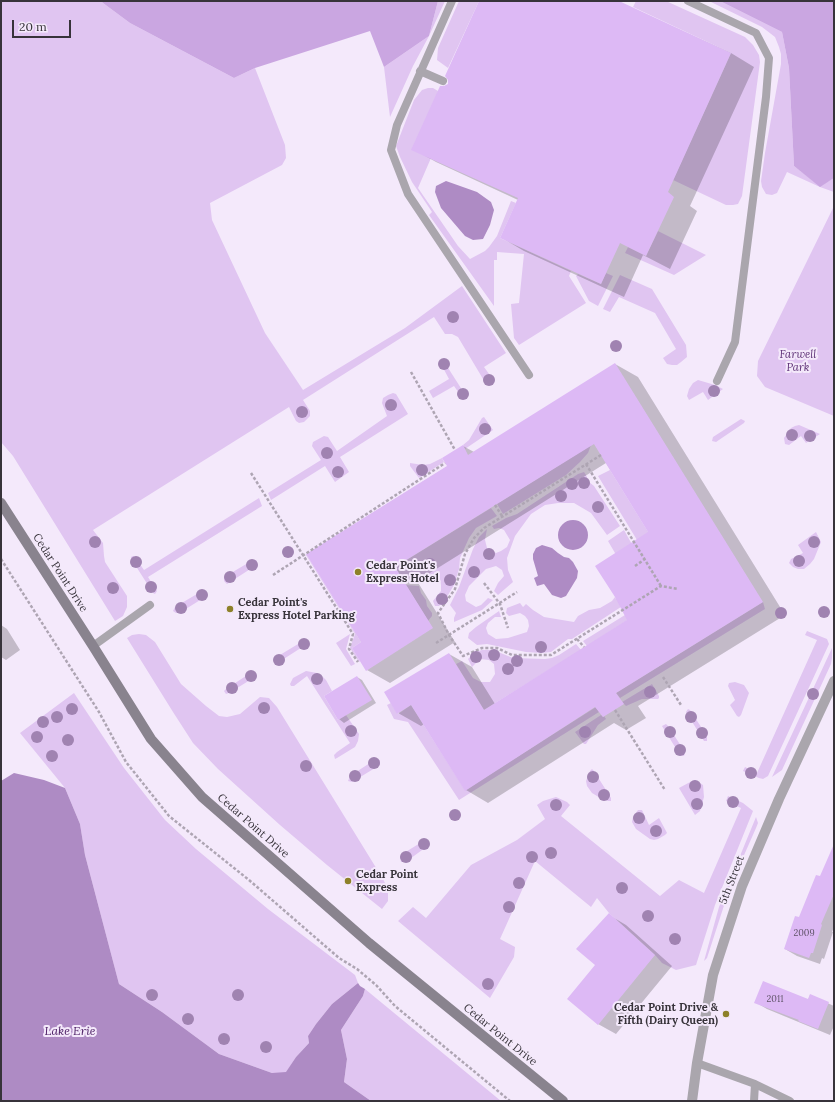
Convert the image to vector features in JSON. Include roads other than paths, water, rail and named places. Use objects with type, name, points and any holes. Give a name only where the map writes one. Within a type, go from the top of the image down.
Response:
[{"type":"main road","name":"Cedar Point Drive","points":[[1,503],[151,739],[202,797],[368,943],[563,1101]]},
{"type":"street","name":"5th Street","points":[[692,1101],[697,1063],[713,974],[742,886],[779,799],[834,681]]},
{"type":"lane","points":[[452,1],[397,125],[391,150],[408,194],[529,375]]},
{"type":"lane","points":[[688,1],[756,33],[769,58],[766,97],[735,342],[717,381]]},
{"type":"lane","points":[[420,71],[443,81]]},
{"type":"lane","points":[[93,646],[150,605]]},
{"type":"lane","points":[[697,1063],[755,1084],[790,1101]]},
{"type":"lane","points":[[754,1101],[755,1084]]},
{"type":"water","points":[[446,181],[477,192],[491,202],[494,210],[490,225],[483,239],[473,240],[465,236],[441,208],[435,192],[436,186]]},
{"type":"water","points":[[573,520],[584,524],[588,535],[584,546],[573,550],[562,546],[558,535],[562,524]]},
{"type":"water","points":[[542,545],[552,548],[564,557],[569,558],[578,571],[577,578],[566,596],[561,598],[552,595],[544,584],[537,586],[534,578],[538,576],[533,554],[536,548]]},
{"type":"water","name":"Lake Erie","points":[[14,773],[44,780],[65,788],[80,824],[85,855],[119,984],[162,1012],[219,1054],[272,1073],[286,1072],[296,1057],[309,1043],[308,1036],[332,1004],[358,983],[365,989],[363,996],[341,1030],[347,1059],[344,1082],[371,1101],[1,1101],[1,781]]},
{"type":"place","name":"Cedar Point's Express Hotel","points":[[358,572]]},
{"type":"place","name":"Cedar Point's Express Hotel Parking","points":[[230,609]]},
{"type":"place","name":"Cedar Point Express","points":[[348,881]]},
{"type":"place","name":"Cedar Point Drive & Fifth (Dairy Queen)","points":[[726,1014]]},
{"type":"park label","name":"Farwell Park","points":[[798,361]]}]
